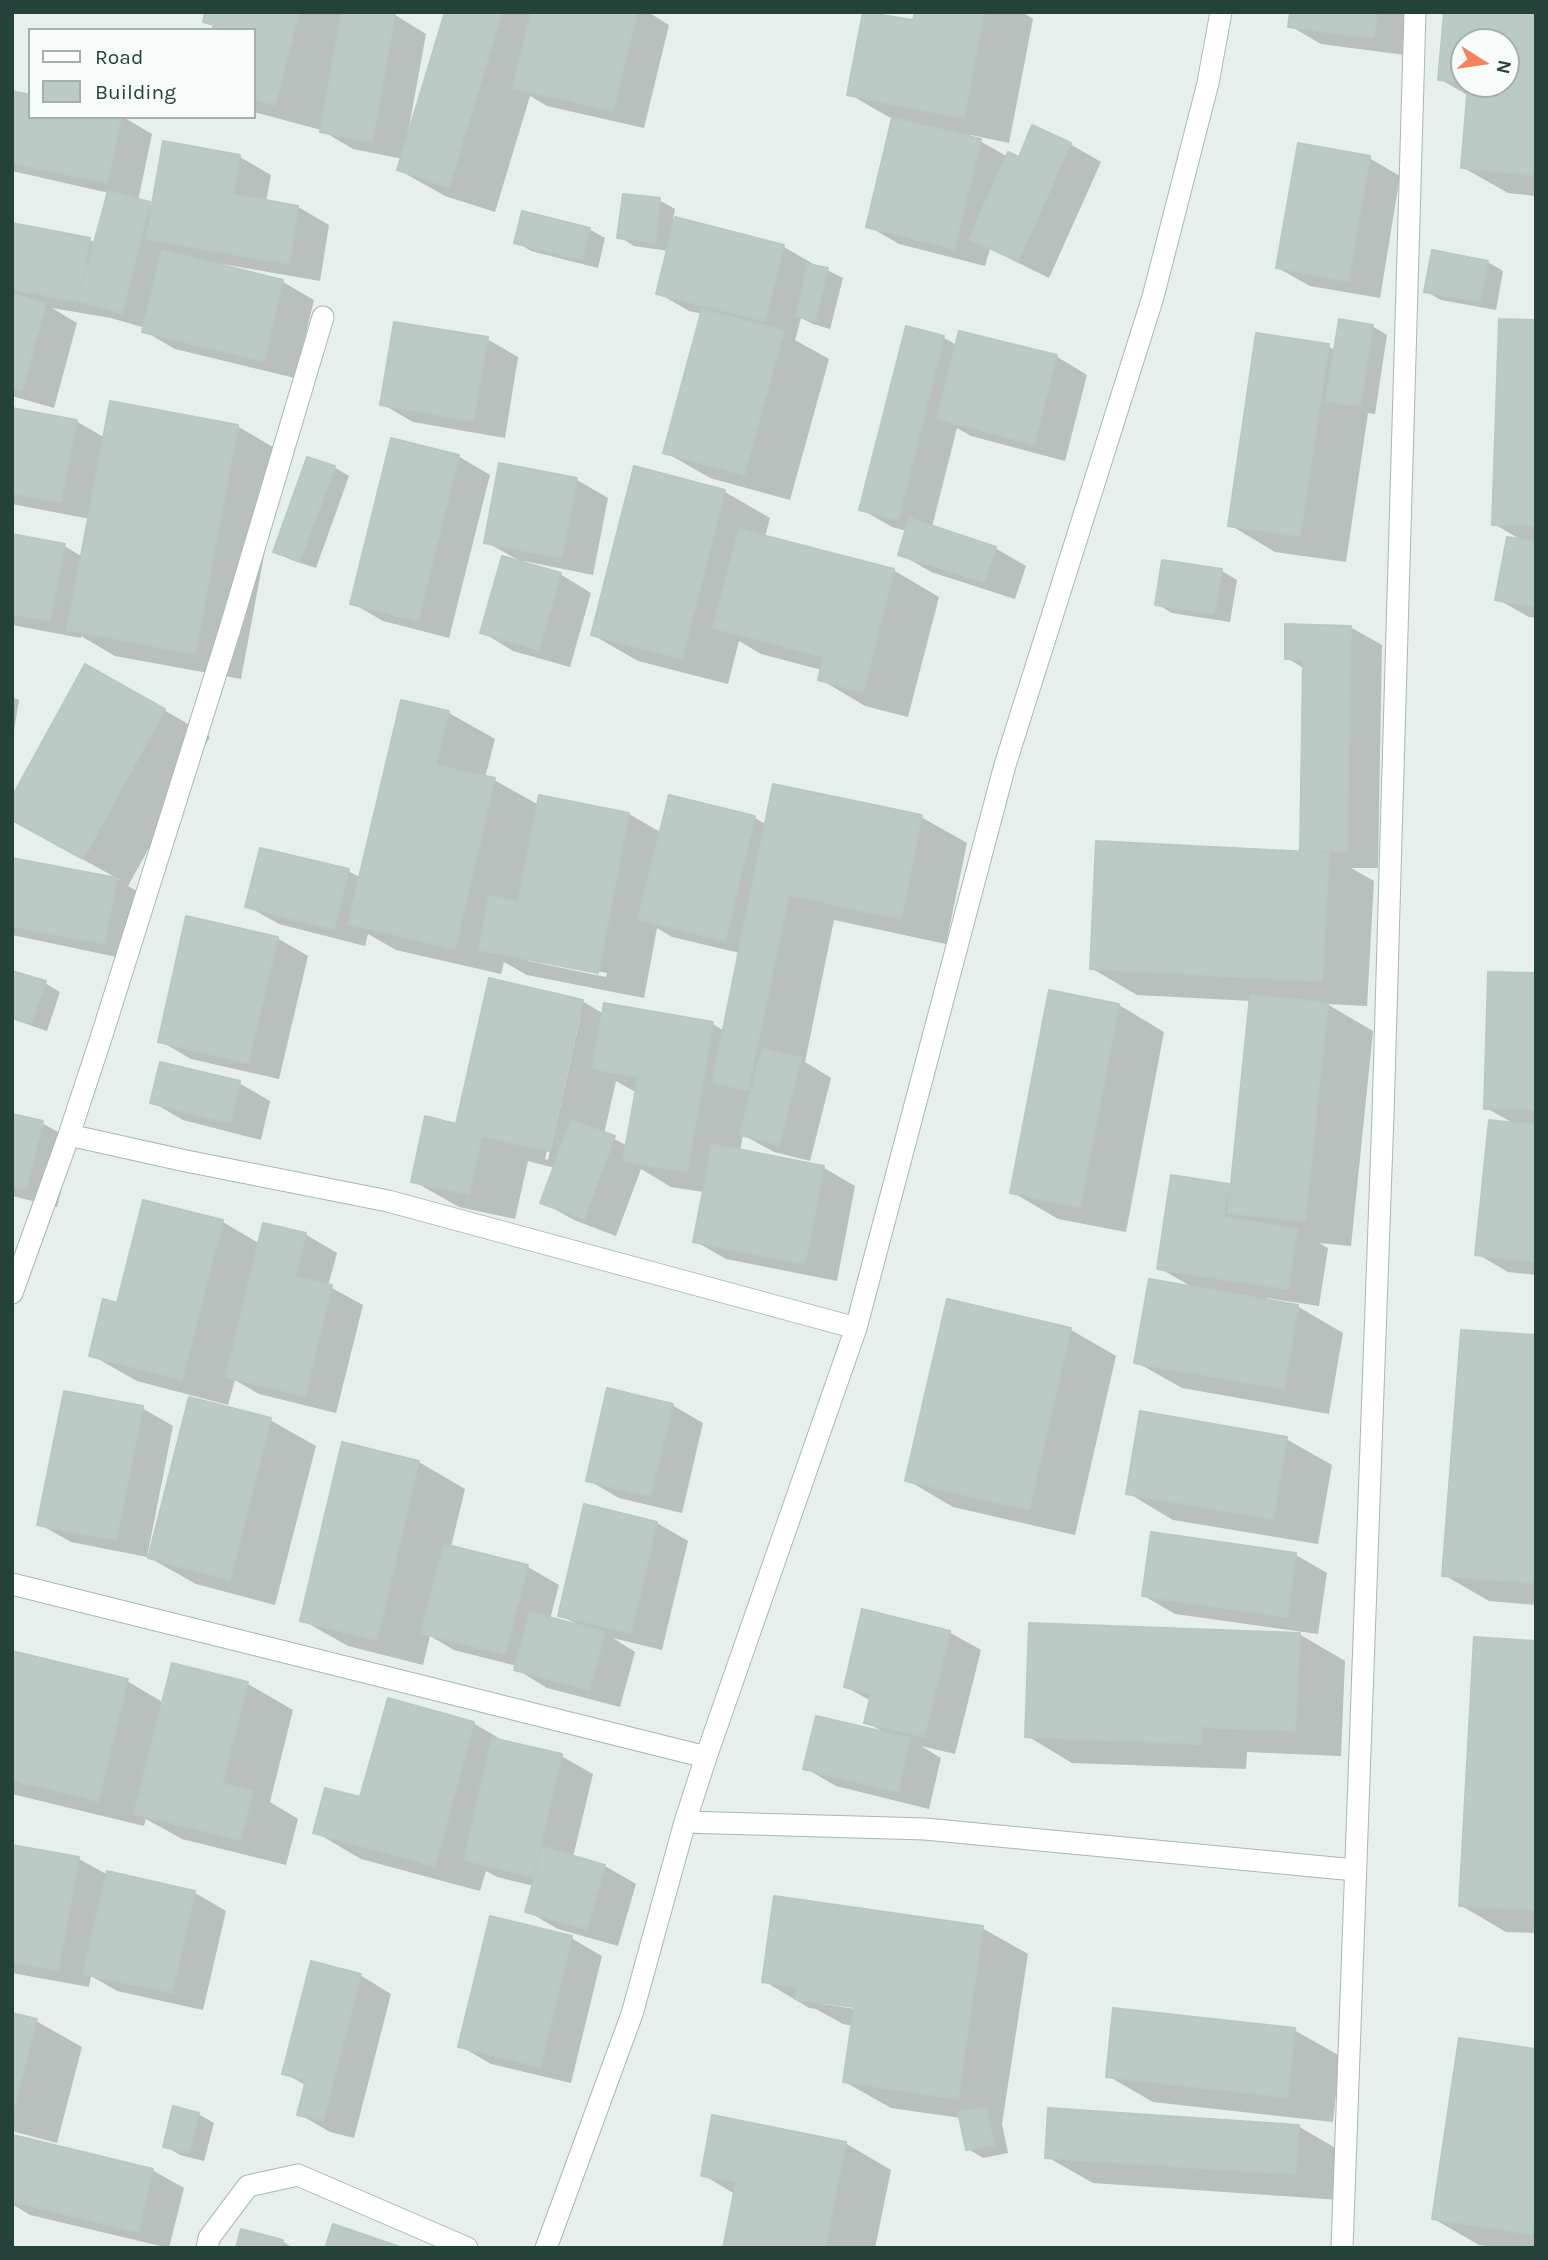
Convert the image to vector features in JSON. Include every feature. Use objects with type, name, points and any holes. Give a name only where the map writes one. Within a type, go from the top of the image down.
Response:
[{"type":"street","points":[[546,2248],[632,2014],[685,1822],[706,1757],[856,1328],[1005,765],[1153,297],[1208,83],[1221,12]]},
{"type":"street","points":[[1342,2248],[1383,1114],[1415,12]]},
{"type":"street","points":[[12,1293],[69,1136],[229,632],[323,317]]},
{"type":"street","points":[[69,1136],[388,1201],[856,1328]]},
{"type":"street","points":[[12,1584],[706,1757]]},
{"type":"street","points":[[685,1822],[925,1829],[1355,1871]]},
{"type":"street","points":[[207,2248],[209,2238],[248,2186],[298,2175],[467,2248]]},
{"type":"building","points":[[205,12],[299,12],[275,105],[256,100],[256,28],[213,28],[214,25],[203,22]]},
{"type":"building","points":[[342,12],[395,14],[372,142],[320,132]]},
{"type":"building","points":[[445,12],[502,12],[449,187],[397,170]]},
{"type":"building","points":[[531,12],[637,12],[613,111],[513,88]]},
{"type":"building","points":[[863,12],[913,20],[915,12],[984,12],[964,118],[847,95]]},
{"type":"building","points":[[1290,12],[1377,12],[1374,38],[1288,27]]},
{"type":"building","points":[[1444,12],[1536,12],[1536,175],[1461,168],[1467,98],[1520,98],[1520,28],[1450,28],[1450,81],[1438,80]]},
{"type":"building","points":[[12,91],[28,95],[28,119],[121,119],[107,183],[12,163]]},
{"type":"building","points":[[892,118],[981,139],[954,249],[866,227]]},
{"type":"building","points":[[1032,125],[1071,143],[1018,261],[969,239],[1008,152],[1019,157]]},
{"type":"building","points":[[163,141],[240,155],[233,194],[298,206],[289,264],[146,239]]},
{"type":"building","points":[[1298,143],[1370,156],[1348,281],[1276,268]]},
{"type":"building","points":[[108,191],[150,202],[122,313],[78,301]]},
{"type":"building","points":[[623,194],[660,198],[655,243],[617,238]]},
{"type":"building","points":[[522,211],[590,228],[582,260],[514,243]]},
{"type":"building","points":[[675,217],[784,245],[765,321],[656,294]]},
{"type":"building","points":[[12,223],[90,238],[78,302],[12,289]]},
{"type":"building","points":[[162,250],[283,280],[264,361],[142,332]]},
{"type":"building","points":[[1432,250],[1488,261],[1480,302],[1424,292]]},
{"type":"building","points":[[808,264],[828,268],[815,321],[796,316]]},
{"type":"building","points":[[12,294],[46,303],[22,391],[12,388]]},
{"type":"building","points":[[702,309],[784,331],[744,475],[663,453]]},
{"type":"building","points":[[1339,319],[1373,325],[1360,406],[1326,401]]},
{"type":"building","points":[[1499,319],[1536,320],[1536,526],[1492,525]]},
{"type":"building","points":[[394,322],[488,337],[473,421],[380,405]]},
{"type":"building","points":[[906,326],[944,336],[898,520],[859,510]]},
{"type":"building","points":[[959,331],[1057,355],[1034,444],[937,419]]},
{"type":"building","points":[[1256,333],[1329,344],[1300,536],[1228,526]]},
{"type":"building","points":[[110,401],[238,425],[195,654],[67,630]]},
{"type":"building","points":[[12,408],[77,420],[61,502],[12,493]]},
{"type":"building","points":[[391,438],[459,455],[418,621],[350,604]]},
{"type":"building","points":[[307,457],[335,466],[300,561],[273,552]]},
{"type":"building","points":[[499,463],[577,478],[562,558],[484,543]]},
{"type":"building","points":[[634,466],[725,490],[682,659],[591,635]]},
{"type":"building","points":[[909,518],[996,547],[984,582],[898,555]]},
{"type":"building","points":[[739,529],[894,569],[863,692],[818,680],[823,657],[713,628]]},
{"type":"building","points":[[12,534],[65,544],[50,621],[12,614]]},
{"type":"building","points":[[1507,537],[1536,542],[1536,607],[1495,600]]},
{"type":"building","points":[[502,556],[561,573],[539,650],[480,633]]},
{"type":"building","points":[[1162,560],[1222,569],[1214,614],[1155,605]]},
{"type":"building","points":[[1285,624],[1351,626],[1347,851],[1300,850],[1303,660],[1285,659]]},
{"type":"building","points":[[85,664],[165,709],[83,859],[12,820],[12,797]]},
{"type":"building","points":[[401,700],[449,711],[436,765],[495,778],[455,949],[348,924]]},
{"type":"building","points":[[773,784],[922,815],[901,919],[789,895],[748,1090],[712,1083]]},
{"type":"building","points":[[539,795],[629,813],[598,973],[479,950],[489,896],[518,902]]},
{"type":"building","points":[[669,795],[755,816],[725,941],[638,919]]},
{"type":"building","points":[[1096,841],[1329,853],[1322,981],[1090,969]]},
{"type":"building","points":[[260,848],[349,869],[334,929],[245,907]]},
{"type":"building","points":[[12,858],[117,878],[104,944],[12,926]]},
{"type":"building","points":[[186,916],[278,937],[248,1063],[158,1042]]},
{"type":"building","points":[[12,971],[46,981],[31,1023],[12,1017]]},
{"type":"building","points":[[1488,972],[1536,973],[1536,1110],[1484,1109]]},
{"type":"building","points":[[489,978],[583,1000],[549,1151],[482,1136],[469,1194],[411,1182],[425,1116],[456,1124]]},
{"type":"building","points":[[1049,990],[1119,1004],[1080,1207],[1010,1193]]},
{"type":"building","points":[[1250,995],[1328,1003],[1305,1221],[1228,1213]]},
{"type":"building","points":[[604,1003],[713,1022],[687,1172],[623,1161],[638,1077],[592,1069]]},
{"type":"building","points":[[762,1048],[801,1058],[779,1145],[740,1135]]},
{"type":"building","points":[[160,1062],[240,1081],[230,1123],[150,1103]]},
{"type":"building","points":[[12,1114],[43,1121],[26,1190],[12,1187]]},
{"type":"building","points":[[571,1120],[615,1136],[584,1219],[540,1203]]},
{"type":"building","points":[[1489,1120],[1536,1125],[1536,1262],[1475,1255]]},
{"type":"building","points":[[712,1144],[824,1166],[805,1264],[693,1242]]},
{"type":"building","points":[[1171,1175],[1229,1184],[1223,1217],[1297,1229],[1288,1289],[1157,1269]]},
{"type":"building","points":[[143,1200],[223,1220],[182,1380],[89,1356],[103,1299],[117,1303]]},
{"type":"building","points":[[263,1223],[306,1233],[295,1277],[332,1285],[305,1396],[226,1377]]},
{"type":"building","points":[[1149,1279],[1298,1305],[1284,1389],[1134,1363]]},
{"type":"building","points":[[947,1299],[1071,1328],[1029,1510],[905,1481]]},
{"type":"building","points":[[1461,1330],[1536,1335],[1535,1583],[1442,1576]]},
{"type":"building","points":[[607,1388],[673,1404],[650,1496],[586,1481]]},
{"type":"building","points":[[64,1391],[143,1406],[116,1540],[37,1525]]},
{"type":"building","points":[[189,1397],[271,1418],[230,1580],[148,1558]]},
{"type":"building","points":[[1140,1411],[1287,1437],[1273,1519],[1126,1494]]},
{"type":"building","points":[[342,1442],[419,1461],[377,1640],[300,1621]]},
{"type":"building","points":[[584,1504],[657,1522],[631,1633],[558,1616]]},
{"type":"building","points":[[1151,1532],[1296,1553],[1287,1617],[1142,1596]]},
{"type":"building","points":[[444,1544],[528,1565],[505,1654],[421,1633]]},
{"type":"building","points":[[862,1609],[950,1631],[924,1737],[864,1723],[871,1694],[844,1687]]},
{"type":"building","points":[[530,1612],[605,1632],[589,1690],[514,1670]]},
{"type":"building","points":[[1029,1623],[1300,1633],[1295,1731],[1201,1727],[1201,1744],[1025,1737]]},
{"type":"building","points":[[1474,1637],[1536,1641],[1536,1910],[1459,1906]]},
{"type":"building","points":[[12,1651],[128,1679],[98,1801],[12,1780]]},
{"type":"building","points":[[172,1663],[248,1682],[222,1783],[253,1791],[240,1840],[134,1814]]},
{"type":"building","points":[[388,1698],[474,1722],[435,1866],[313,1833],[325,1788],[360,1797]]},
{"type":"building","points":[[816,1716],[910,1738],[898,1792],[803,1769]]},
{"type":"building","points":[[492,1738],[562,1754],[533,1877],[464,1860]]},
{"type":"building","points":[[12,1845],[79,1857],[58,1970],[12,1962]]},
{"type":"building","points":[[543,1847],[605,1865],[587,1929],[525,1912]]},
{"type":"building","points":[[107,1871],[195,1891],[172,1993],[83,1974]]},
{"type":"building","points":[[774,1896],[983,1926],[958,2099],[843,2082],[854,2007],[795,1999],[797,1987],[762,1982]]},
{"type":"building","points":[[490,1916],[572,1936],[540,2067],[458,2047]]},
{"type":"building","points":[[311,1961],[361,1974],[323,2121],[297,2115],[306,2080],[282,2074]]},
{"type":"building","points":[[1113,2008],[1295,2028],[1287,2097],[1106,2077]]},
{"type":"building","points":[[12,2013],[37,2019],[12,2115]]},
{"type":"building","points":[[1459,2038],[1536,2049],[1536,2212],[1532,2234],[1432,2219]]},
{"type":"building","points":[[173,2106],[199,2113],[189,2153],[163,2147]]},
{"type":"building","points":[[986,2107],[994,2145],[966,2150],[958,2112]]},
{"type":"building","points":[[1048,2108],[1299,2125],[1295,2174],[1045,2158]]},
{"type":"building","points":[[712,2115],[846,2142],[825,2248],[723,2248],[736,2182],[701,2176]]},
{"type":"building","points":[[13,2135],[153,2169],[138,2232],[12,2201]]},
{"type":"building","points":[[333,2224],[403,2248],[325,2248]]},
{"type":"building","points":[[241,2229],[283,2240],[281,2248],[236,2248]]}]
